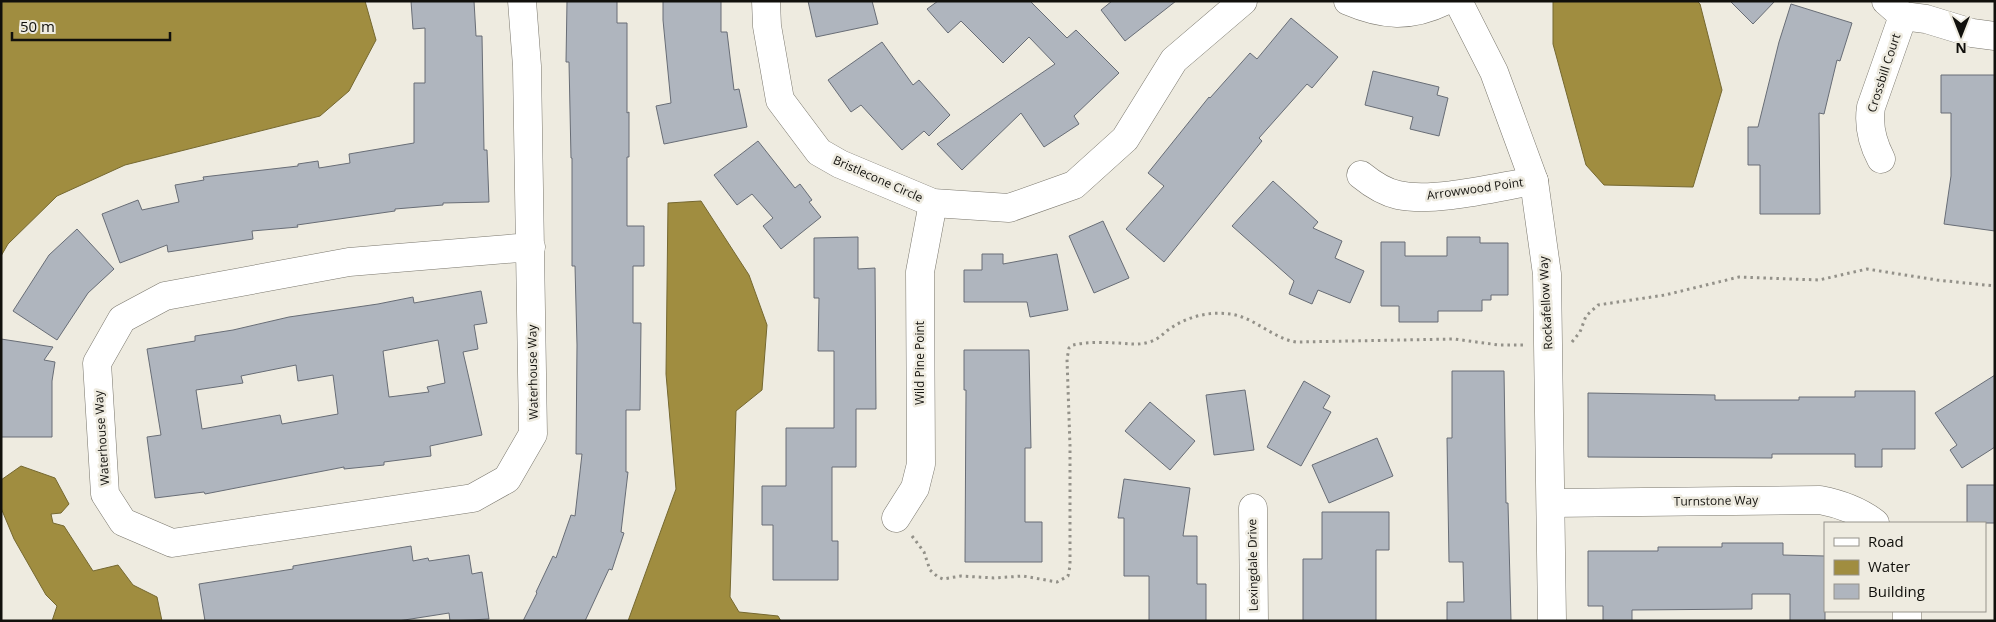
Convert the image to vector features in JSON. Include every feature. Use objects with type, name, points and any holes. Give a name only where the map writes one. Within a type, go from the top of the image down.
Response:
[{"type":"street","name":"Waterhouse Way","points":[[522,1],[527,66],[531,247],[533,434],[508,479],[473,498],[172,543],[123,522],[105,494],[97,362],[122,319],[165,296],[349,262],[531,247]]},
{"type":"street","name":"Bristlecone Circle","points":[[766,1],[767,26],[780,100],[819,152],[840,164],[933,203],[1009,208],[1074,185],[1125,138],[1174,60],[1231,5]]},
{"type":"street","points":[[1348,1],[1369,10],[1399,14],[1428,9],[1445,1]]},
{"type":"street","name":"Rockafellow Way","points":[[1458,1],[1494,72],[1534,181],[1547,274],[1552,621]]},
{"type":"street","points":[[1894,8],[1948,27],[1995,36]]},
{"type":"street","name":"Crossbill Court","points":[[1881,159],[1872,138],[1870,117],[1894,8]]},
{"type":"street","name":"Arrowwood Point","points":[[1361,175],[1384,190],[1414,197],[1448,195],[1534,181]]},
{"type":"street","name":"Wild Pine Point","points":[[896,518],[915,488],[921,464],[920,272],[933,203]]},
{"type":"street","name":"Turnstone Way","points":[[1551,503],[1820,500],[1838,503],[1854,509],[1874,522]]},
{"type":"street","name":"Lexingdale Drive","points":[[1252,508],[1254,621]]},
{"type":"path","points":[[896,518],[918,543],[930,570],[938,578],[1023,576],[1053,582],[1065,579],[1070,566],[1071,514],[1067,359],[1069,348],[1073,345],[1142,344],[1157,339],[1174,326],[1189,318],[1206,314],[1224,313],[1250,320],[1283,339],[1296,342],[1454,339],[1499,345],[1564,346],[1575,341],[1586,316],[1598,305],[1665,295],[1739,277],[1819,280],[1867,269],[1937,280],[1995,286]]},
{"type":"water","points":[[1,1],[365,1],[376,40],[349,91],[320,116],[125,165],[57,196],[8,244],[1,256]]},
{"type":"water","points":[[1553,1],[1697,1],[1700,4],[1722,90],[1693,187],[1604,185],[1586,165],[1553,44]]},
{"type":"water","points":[[701,201],[749,275],[767,325],[762,390],[736,411],[730,597],[739,612],[778,616],[781,621],[628,621],[676,489],[666,374],[668,203]]},
{"type":"water","points":[[21,466],[55,478],[69,504],[61,513],[51,514],[53,523],[64,526],[93,571],[118,565],[133,585],[157,597],[162,621],[52,621],[57,606],[46,595],[14,539],[1,508],[1,480]]},
{"type":"building","points":[[411,1],[474,1],[476,36],[482,36],[484,150],[487,150],[489,202],[443,203],[443,205],[395,209],[395,211],[297,225],[298,227],[252,231],[253,239],[168,252],[167,245],[120,263],[102,214],[138,200],[142,210],[179,202],[175,185],[204,180],[203,177],[298,166],[298,164],[318,161],[319,168],[350,163],[349,154],[414,143],[414,83],[425,83],[425,28],[413,29]]},
{"type":"building","points":[[567,1],[617,1],[617,23],[627,23],[629,157],[627,157],[627,226],[644,226],[644,266],[633,266],[633,323],[641,323],[640,410],[626,410],[626,472],[628,472],[621,532],[624,533],[612,570],[609,569],[585,621],[523,621],[553,556],[556,558],[571,515],[575,516],[582,454],[576,454],[577,345],[575,266],[572,266],[572,158],[569,62],[566,62]]},
{"type":"building","points":[[663,1],[721,1],[721,32],[727,32],[734,90],[739,89],[747,127],[664,144],[656,106],[671,103]]},
{"type":"building","points":[[808,1],[872,1],[878,24],[816,37]]},
{"type":"building","points":[[938,1],[1030,1],[1067,38],[1076,30],[1119,73],[1074,116],[1079,124],[1044,147],[1021,113],[962,170],[937,144],[1055,64],[1029,37],[1003,63],[961,21],[948,33],[927,9]]},
{"type":"building","points":[[1112,1],[1176,1],[1125,41],[1101,10]]},
{"type":"building","points":[[1730,1],[1775,1],[1753,24]]},
{"type":"building","points":[[1791,4],[1852,23],[1840,61],[1837,60],[1824,114],[1819,113],[1820,214],[1760,214],[1760,165],[1748,165],[1748,127],[1758,127],[1779,42]]},
{"type":"building","points":[[1291,18],[1338,57],[1312,88],[1307,84],[1259,138],[1262,141],[1164,262],[1126,229],[1164,186],[1148,173],[1209,97],[1250,53],[1257,59]]},
{"type":"building","points":[[882,42],[913,85],[919,80],[950,115],[929,136],[924,131],[902,150],[861,105],[851,112],[828,80]]},
{"type":"building","points":[[1373,71],[1439,87],[1437,95],[1448,98],[1439,136],[1410,129],[1413,117],[1365,105]]},
{"type":"building","points":[[1941,75],[1995,75],[1995,231],[1944,224],[1951,176],[1951,113],[1941,113]]},
{"type":"building","points":[[758,141],[795,188],[800,184],[812,200],[809,202],[821,217],[781,249],[763,226],[773,218],[752,194],[737,205],[714,175]]},
{"type":"building","points":[[1273,181],[1318,222],[1313,228],[1342,241],[1335,258],[1364,271],[1350,303],[1318,290],[1312,304],[1289,294],[1294,281],[1232,226]]},
{"type":"building","points":[[1103,221],[1129,278],[1094,293],[1069,236]]},
{"type":"building","points":[[77,229],[114,269],[88,293],[57,340],[13,311],[49,255]]},
{"type":"building","points":[[858,237],[858,269],[875,268],[876,409],[856,409],[856,467],[832,467],[832,541],[838,541],[838,580],[773,580],[773,525],[762,525],[762,486],[786,486],[786,428],[834,428],[834,351],[818,351],[819,298],[814,298],[814,238]]},
{"type":"building","points":[[1447,237],[1480,237],[1480,243],[1508,243],[1508,295],[1491,295],[1491,300],[1482,300],[1482,311],[1438,311],[1438,322],[1399,322],[1399,306],[1381,306],[1381,242],[1405,242],[1405,256],[1447,256]]},
{"type":"building","points":[[982,254],[1003,254],[1003,264],[1057,254],[1068,310],[1030,317],[1027,302],[964,302],[964,270],[982,270]]},
{"type":"building","points":[[481,291],[487,323],[474,325],[478,349],[463,352],[482,435],[430,446],[431,456],[384,462],[384,465],[344,469],[344,467],[205,494],[204,492],[155,498],[147,437],[161,435],[147,349],[195,341],[195,336],[233,330],[289,317],[413,297],[414,303]],"holes":[[[438,340],[445,383],[427,387],[429,392],[389,397],[383,351]],[[296,365],[298,381],[333,375],[338,414],[282,424],[280,415],[202,429],[196,390],[243,383],[241,376]]]},
{"type":"building","points":[[1,339],[53,347],[44,360],[55,362],[52,381],[52,437],[1,437]]},
{"type":"building","points":[[964,350],[1029,350],[1031,448],[1025,448],[1025,522],[1042,522],[1042,562],[965,562],[966,390],[964,390]]},
{"type":"building","points":[[1452,371],[1504,371],[1506,503],[1508,503],[1511,621],[1447,621],[1447,602],[1464,602],[1463,562],[1449,562],[1447,438],[1452,438]]},
{"type":"building","points":[[1995,375],[1995,447],[1962,468],[1950,450],[1957,445],[1935,413]]},
{"type":"building","points":[[1304,381],[1330,396],[1323,408],[1331,412],[1301,466],[1267,447]]},
{"type":"building","points":[[1245,390],[1254,450],[1214,455],[1206,395]]},
{"type":"building","points":[[1855,391],[1915,391],[1915,449],[1882,449],[1882,467],[1855,467],[1855,454],[1772,454],[1772,458],[1588,457],[1588,393],[1715,395],[1715,400],[1799,400],[1799,397],[1855,397]]},
{"type":"building","points":[[1150,402],[1195,441],[1170,470],[1125,431]]},
{"type":"building","points":[[1377,438],[1393,476],[1329,503],[1312,465]]},
{"type":"building","points":[[1124,479],[1190,488],[1183,536],[1197,536],[1197,584],[1206,584],[1206,621],[1149,621],[1149,576],[1124,576],[1124,518],[1118,518]]},
{"type":"building","points":[[1967,485],[1995,485],[1995,523],[1967,522]]},
{"type":"building","points":[[1322,512],[1389,512],[1389,550],[1376,550],[1376,621],[1303,621],[1303,559],[1322,559]]},
{"type":"building","points":[[1722,543],[1783,543],[1783,555],[1824,556],[1825,621],[1790,621],[1790,594],[1752,594],[1752,609],[1632,610],[1632,621],[1603,621],[1603,606],[1588,606],[1588,551],[1658,551],[1658,547],[1722,547]]},
{"type":"building","points":[[411,546],[413,561],[428,558],[429,561],[469,555],[472,574],[482,572],[489,619],[450,621],[449,613],[398,621],[205,621],[199,584],[293,569],[293,566]]}]
